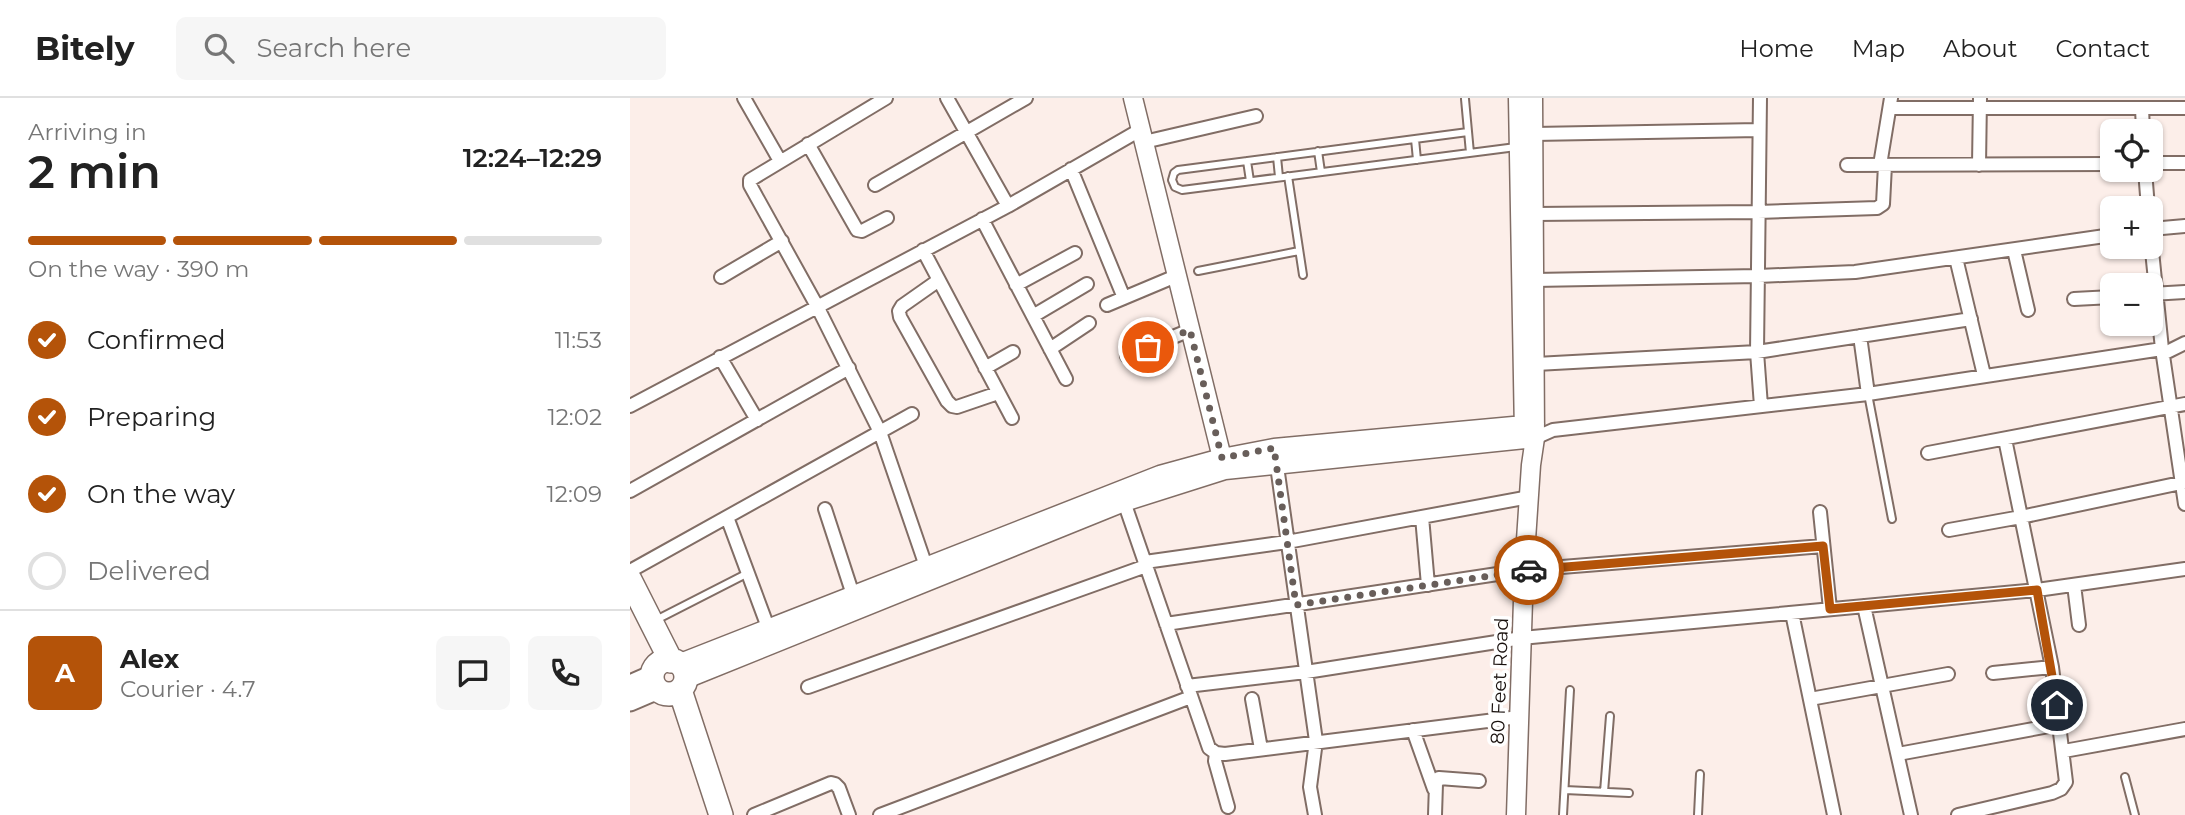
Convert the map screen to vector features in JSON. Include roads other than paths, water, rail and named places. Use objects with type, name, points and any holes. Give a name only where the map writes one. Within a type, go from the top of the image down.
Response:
[{"type":"highway","points":[[630,580],[651,623],[721,815]]},
{"type":"highway","points":[[630,611],[669,677],[707,815]]},
{"type":"main road","points":[[630,685],[669,677]]},
{"type":"main road","points":[[630,701],[669,677]]},
{"type":"street","points":[[744,98],[780,161]]},
{"type":"street","points":[[886,98],[750,180],[750,185],[817,306],[880,432],[928,574]]},
{"type":"street","points":[[947,98],[1008,206]]},
{"type":"street","points":[[875,186],[1026,98]]},
{"type":"street","points":[[1133,98],[1224,464]]},
{"type":"street","points":[[1518,98],[1529,432]]},
{"type":"street","points":[[1529,432],[1536,364],[1534,98]]},
{"type":"street","points":[[1760,98],[1757,352],[1760,406]]},
{"type":"street","points":[[1534,214],[1758,212],[1881,206],[1882,165],[1891,103],[2185,108]]},
{"type":"street","points":[[1979,165],[1980,103]]},
{"type":"street","points":[[2142,108],[2142,119]]},
{"type":"street","points":[[630,405],[1008,206],[1071,169],[1142,136],[1256,116]]},
{"type":"street","points":[[1534,134],[1759,130]]},
{"type":"street","points":[[808,144],[857,230],[862,231],[887,218]]},
{"type":"street","points":[[2163,163],[2185,163]]},
{"type":"street","points":[[1847,165],[2100,164]]},
{"type":"street","points":[[1071,169],[1124,298]]},
{"type":"street","points":[[982,219],[1066,379]]},
{"type":"street","points":[[2163,228],[2185,226]]},
{"type":"street","points":[[1534,280],[1758,276],[1855,271],[2100,237]]},
{"type":"street","points":[[721,277],[782,241]]},
{"type":"street","points":[[923,250],[1012,418]]},
{"type":"street","points":[[2014,250],[2028,310]]},
{"type":"street","points":[[1016,285],[1075,253]]},
{"type":"street","points":[[1956,258],[1984,375]]},
{"type":"street","points":[[1107,305],[1176,276]]},
{"type":"street","points":[[939,280],[902,306],[900,317],[952,406],[957,407],[998,393]]},
{"type":"street","points":[[1032,316],[1087,284]]},
{"type":"street","points":[[2163,293],[2185,292]]},
{"type":"street","points":[[2074,299],[2100,298]]},
{"type":"street","points":[[1536,364],[1757,352],[1970,318]]},
{"type":"street","points":[[1050,349],[1089,323]]},
{"type":"street","points":[[1127,356],[1190,330]]},
{"type":"street","points":[[1860,336],[1868,394]]},
{"type":"street","points":[[2160,336],[2185,503]]},
{"type":"street","points":[[669,677],[1122,496],[1160,475],[1275,456],[1553,430],[1868,394],[1984,375],[2162,352],[2185,343]]},
{"type":"street","points":[[985,368],[1013,352]]},
{"type":"street","points":[[720,357],[757,420]]},
{"type":"street","points":[[630,491],[849,368]]},
{"type":"street","points":[[1928,453],[2185,404]]},
{"type":"street","points":[[630,571],[912,414]]},
{"type":"street","name":"80 Feet Road","points":[[1516,815],[1524,570],[1531,465],[1529,432]]},
{"type":"street","points":[[1958,815],[2052,793],[2067,782],[2052,667],[2005,439]]},
{"type":"street","points":[[1275,456],[1316,741],[1310,787],[1315,815]]},
{"type":"street","points":[[1949,530],[2183,482]]},
{"type":"street","points":[[1122,496],[1209,748],[1216,753],[1519,717]]},
{"type":"street","points":[[808,687],[1145,564],[1287,542],[1529,497]]},
{"type":"street","points":[[825,509],[856,602]]},
{"type":"street","points":[[1820,512],[1830,609]]},
{"type":"street","points":[[727,517],[769,629]]},
{"type":"street","points":[[1422,517],[1428,585]]},
{"type":"street","points":[[1166,624],[1524,570],[1823,546]]},
{"type":"street","points":[[880,815],[1189,692],[1522,638],[2037,590],[2185,569]]},
{"type":"street","points":[[2074,585],[2079,625]]},
{"type":"street","points":[[669,677],[769,629],[856,602]]},
{"type":"street","points":[[1864,606],[1911,815]]},
{"type":"street","points":[[1792,613],[1834,815]]},
{"type":"street","points":[[1993,673],[2052,667]]},
{"type":"street","points":[[1810,699],[1948,674]]},
{"type":"street","points":[[1252,699],[1261,749]]},
{"type":"street","points":[[1898,754],[2060,724]]},
{"type":"street","points":[[2064,751],[2185,729]]},
{"type":"street","points":[[1413,730],[1435,791]]},
{"type":"street","points":[[1216,753],[1215,761],[1233,810]]},
{"type":"street","points":[[1435,815],[1436,781],[1442,778],[1479,781]]},
{"type":"street","points":[[754,815],[831,783],[835,783],[839,788],[849,815]]},
{"type":"lane","points":[[1465,99],[1470,153]]},
{"type":"lane","points":[[1175,187],[1172,180],[1178,170],[1468,132]]},
{"type":"lane","points":[[1415,139],[1417,160]]},
{"type":"lane","points":[[1156,191],[1175,187],[1182,190],[1518,147]]},
{"type":"lane","points":[[1318,151],[1321,172]]},
{"type":"lane","points":[[1278,157],[1279,177]]},
{"type":"lane","points":[[1247,161],[1250,181]]},
{"type":"lane","points":[[1288,176],[1303,275]]},
{"type":"lane","points":[[1198,271],[1299,251]]},
{"type":"lane","points":[[1868,394],[1892,519]]},
{"type":"lane","points":[[651,623],[748,573]]},
{"type":"lane","points":[[1563,815],[1570,690]]},
{"type":"lane","points":[[1604,792],[1610,716]]},
{"type":"lane","points":[[1698,815],[1700,774]]},
{"type":"lane","points":[[2125,777],[2135,815]]},
{"type":"lane","points":[[1565,790],[1629,793]]}]
